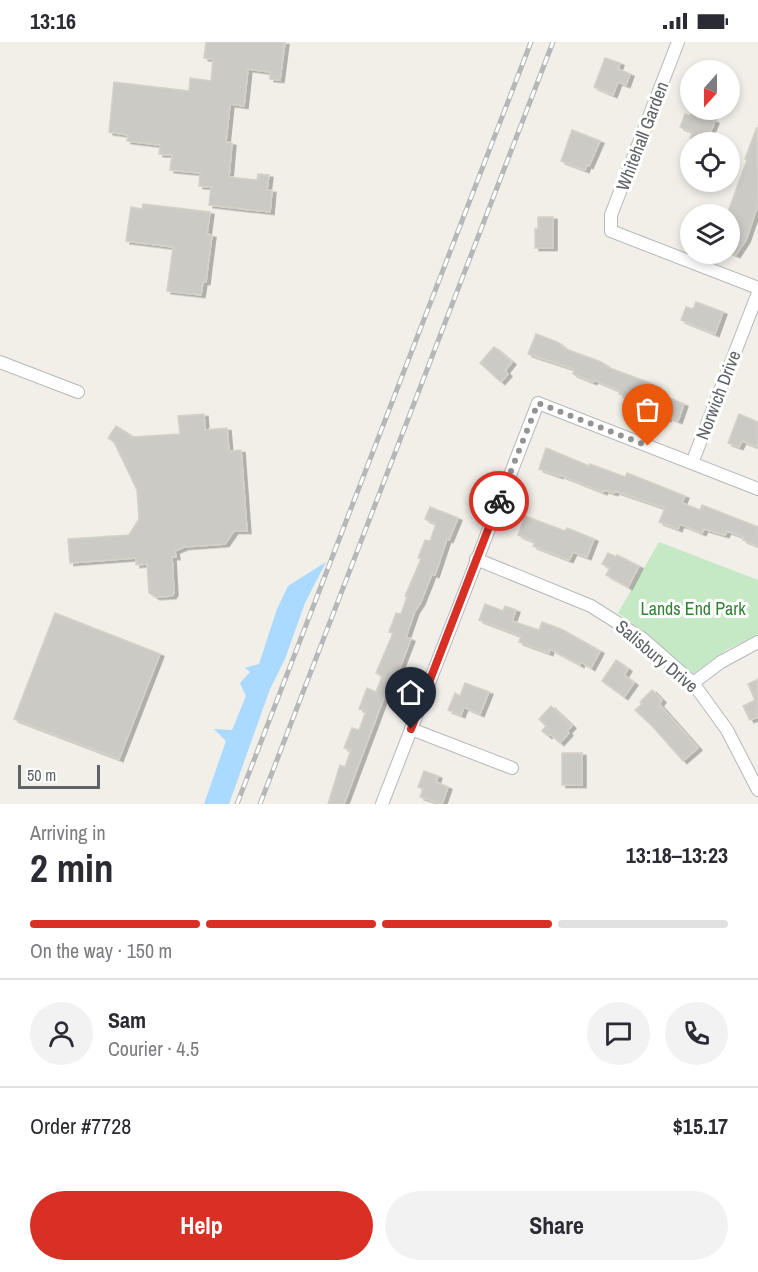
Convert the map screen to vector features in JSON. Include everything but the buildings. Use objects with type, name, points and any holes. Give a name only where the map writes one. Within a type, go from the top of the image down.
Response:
[{"type":"street","name":"Whitehall Garden","points":[[678,42],[611,215],[611,231],[758,288]]},
{"type":"street","name":"Norwich Drive","points":[[692,463],[758,293]]},
{"type":"street","points":[[0,362],[78,392]]},
{"type":"street","points":[[382,804],[538,403],[758,489]]},
{"type":"street","name":"Salisbury Drive","points":[[477,559],[572,597],[608,615],[643,639],[693,683],[727,729],[758,790]]},
{"type":"street","points":[[693,683],[721,662],[758,642]]},
{"type":"street","points":[[411,729],[512,768]]},
{"type":"green space","name":"Lands End Park","points":[[659,542],[758,580],[758,634],[726,650],[693,674],[643,631],[618,613]]},
{"type":"water","points":[[326,562],[305,603],[285,659],[270,689],[229,804],[204,804],[226,741],[214,729],[232,730],[246,696],[240,683],[250,672],[245,668],[259,664],[277,609],[288,586]]},
{"type":"railway","points":[[237,804],[531,42]]},
{"type":"railway","points":[[260,804],[553,42]]},
{"type":"way so far","points":[[499,501],[538,403],[648,446]]},
{"type":"route","points":[[411,729],[499,501]]}]
